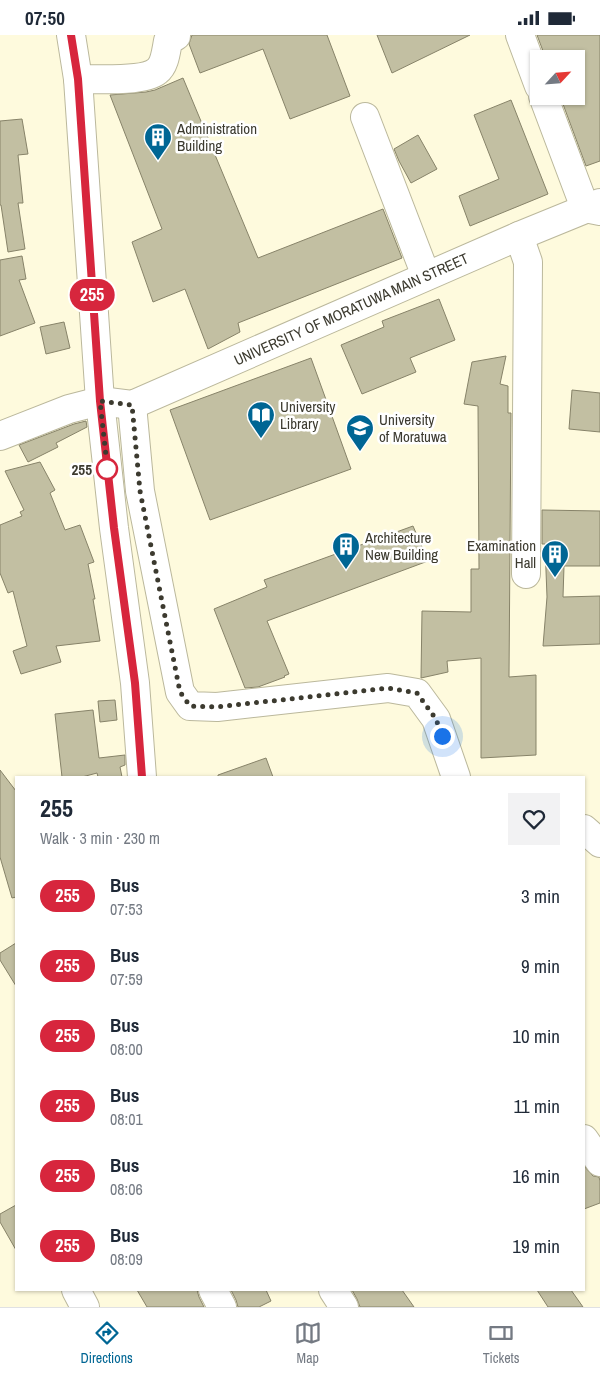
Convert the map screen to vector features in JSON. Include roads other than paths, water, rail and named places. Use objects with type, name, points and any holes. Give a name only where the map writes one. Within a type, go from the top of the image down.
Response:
[{"type":"street","points":[[72,35],[78,79],[100,401],[114,528],[135,683],[142,776]]},
{"type":"street","points":[[78,79],[147,76],[158,71],[163,62],[168,41],[176,35]]},
{"type":"street","points":[[520,35],[530,62]]},
{"type":"street","points":[[547,105],[595,207]]},
{"type":"street","points":[[365,117],[426,276]]},
{"type":"street","name":"UNIVERSITY OF MORATUWA MAIN STREET","points":[[132,405],[519,236],[595,207]]},
{"type":"street","points":[[519,236],[528,262],[526,574]]},
{"type":"street","points":[[0,436],[69,409],[100,401],[132,405],[140,491],[180,692],[190,706],[217,707],[388,688],[417,693],[436,719],[456,776]]},
{"type":"street","points":[[585,830],[600,843]]},
{"type":"street","points":[[585,1140],[600,1163]]},
{"type":"street","points":[[77,1291],[85,1307]]},
{"type":"street","points":[[214,1291],[222,1307]]},
{"type":"street","points":[[334,1291],[344,1307]]},
{"type":"place","name":"Administration Building","points":[[158,161]]},
{"type":"place","name":"University Library","points":[[261,439]]},
{"type":"place","name":"University of Moratuwa","points":[[360,452]]},
{"type":"place","name":"255","points":[[107,469]]},
{"type":"place","name":"Architecture New Building","points":[[346,570]]},
{"type":"place","name":"Examination Hall","points":[[555,578]]}]
